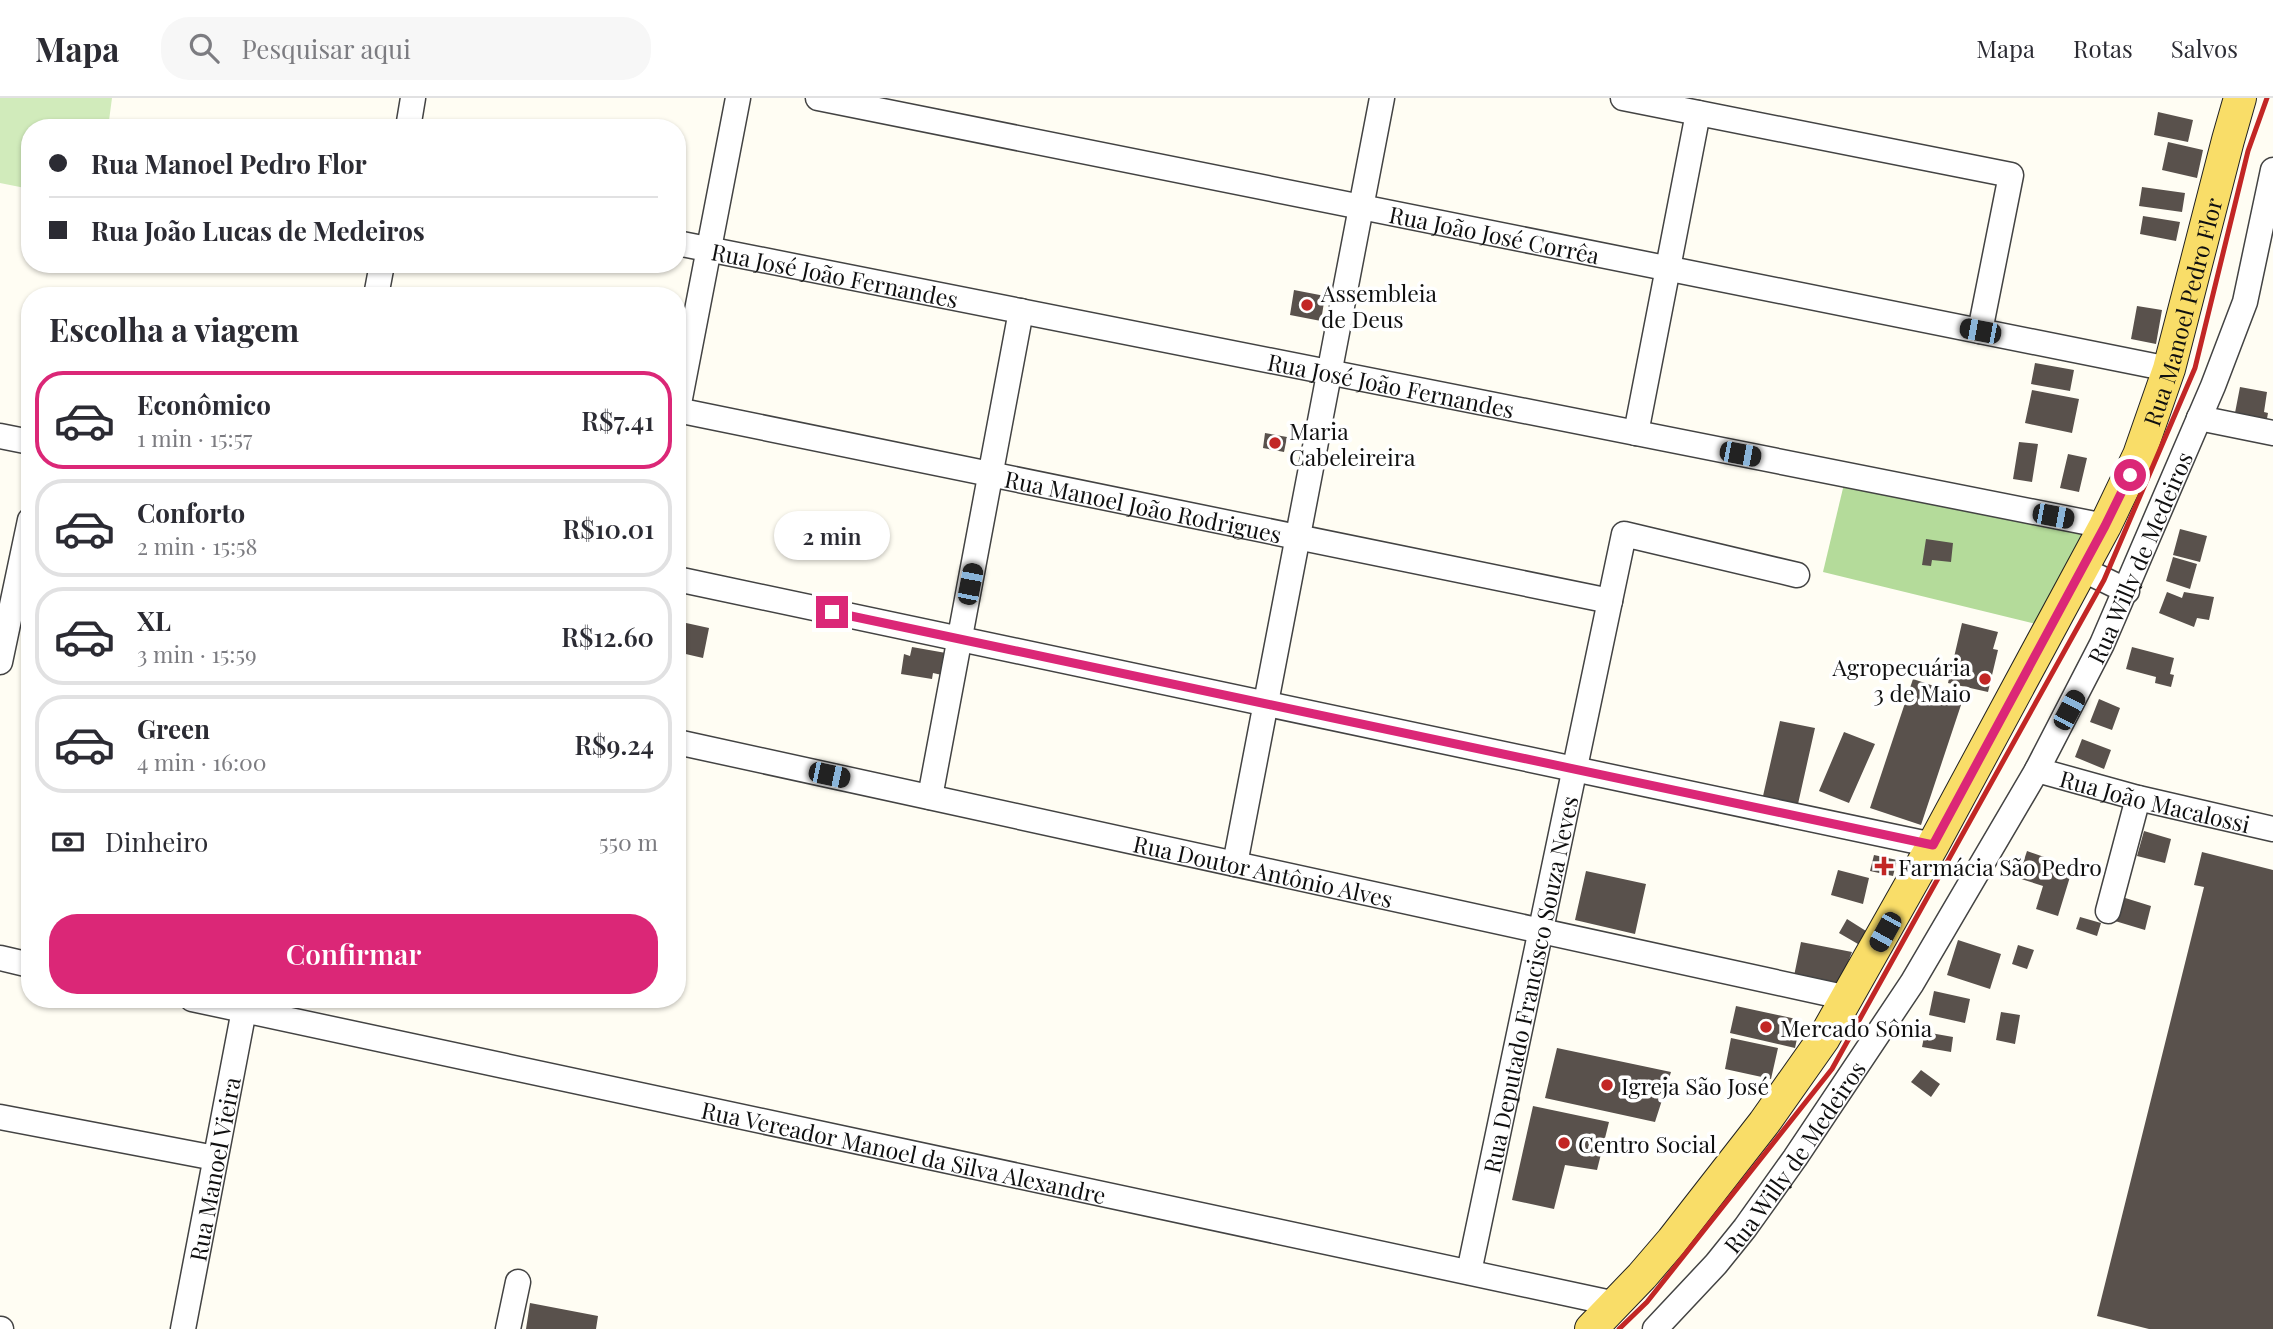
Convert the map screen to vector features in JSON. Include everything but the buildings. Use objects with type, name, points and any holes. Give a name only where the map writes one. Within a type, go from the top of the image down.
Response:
[{"type":"main road","name":"Rua Manoel Pedro Flor","points":[[1591,1329],[1672,1241],[1764,1123],[1825,1038],[1933,845],[2105,526],[2139,455],[2169,369],[2241,98]]},
{"type":"street","points":[[410,119],[413,98]]},
{"type":"street","points":[[686,369],[738,98]]},
{"type":"street","name":"Rua João José Corrêa","points":[[818,98],[2169,369]]},
{"type":"street","points":[[1236,864],[1382,98]]},
{"type":"street","points":[[1623,98],[2011,175],[1980,331]]},
{"type":"street","points":[[1636,433],[1698,113]]},
{"type":"street","name":"Rua Willy de Medeiros","points":[[1655,1329],[1723,1255],[1795,1158],[1912,983],[2037,770],[2090,670],[2127,591],[2245,302],[2273,170]]},
{"type":"street","name":"Rua José João Fernandes","points":[[686,245],[2105,526]]},
{"type":"street","points":[[2245,302],[2273,257]]},
{"type":"street","points":[[930,797],[1021,311]]},
{"type":"street","name":"Rua Manoel João Rodrigues","points":[[686,413],[1610,601]]},
{"type":"street","points":[[2199,418],[2273,433]]},
{"type":"street","points":[[0,436],[21,440]]},
{"type":"street","name":"Rua Deputado Francisco Souza Neves","points":[[1469,1272],[1624,534],[1797,575]]},
{"type":"street","points":[[2082,569],[2127,591]]},
{"type":"street","points":[[686,581],[1933,845]]},
{"type":"street","points":[[0,662],[21,601]]},
{"type":"street","name":"Rua Doutor Antônio Alves","points":[[686,744],[1848,998]]},
{"type":"street","name":"Rua João Macalossi","points":[[2037,770],[2138,798],[2273,829]]},
{"type":"street","points":[[2108,911],[2138,798]]},
{"type":"street","points":[[0,958],[21,963]]},
{"type":"street","name":"Rua Vereador Manoel da Silva Alexandre","points":[[235,1008],[1616,1304]]},
{"type":"street","name":"Rua Manoel Vieira","points":[[183,1329],[244,1010]]},
{"type":"street","points":[[0,1117],[215,1158]]},
{"type":"street","points":[[508,1329],[518,1282]]},
{"type":"green space","points":[[0,98],[112,98],[109,119],[21,119],[21,187],[0,183]]},
{"type":"green space","points":[[1844,484],[2087,531],[2040,625],[1823,572]]},
{"type":"railway","points":[[1619,1329],[1647,1302],[1832,1069],[2104,580],[2195,368],[2248,151],[2267,98]]},
{"type":"place","name":"Assembleia de Deus","points":[[1307,305]]},
{"type":"place","name":"Maria Cabeleireira","points":[[1275,443]]},
{"type":"place","name":"Agropecuária 3 de Maio","points":[[1985,679]]},
{"type":"place","name":"Farmácia São Pedro","points":[[1884,866]]},
{"type":"place","name":"Mercado Sônia","points":[[1766,1027]]},
{"type":"place","name":"Igreja São José","points":[[1607,1085]]},
{"type":"place","name":"Centro Social","points":[[1564,1143]]},
{"type":"route","points":[[832,612],[1933,845],[2130,475]]}]
